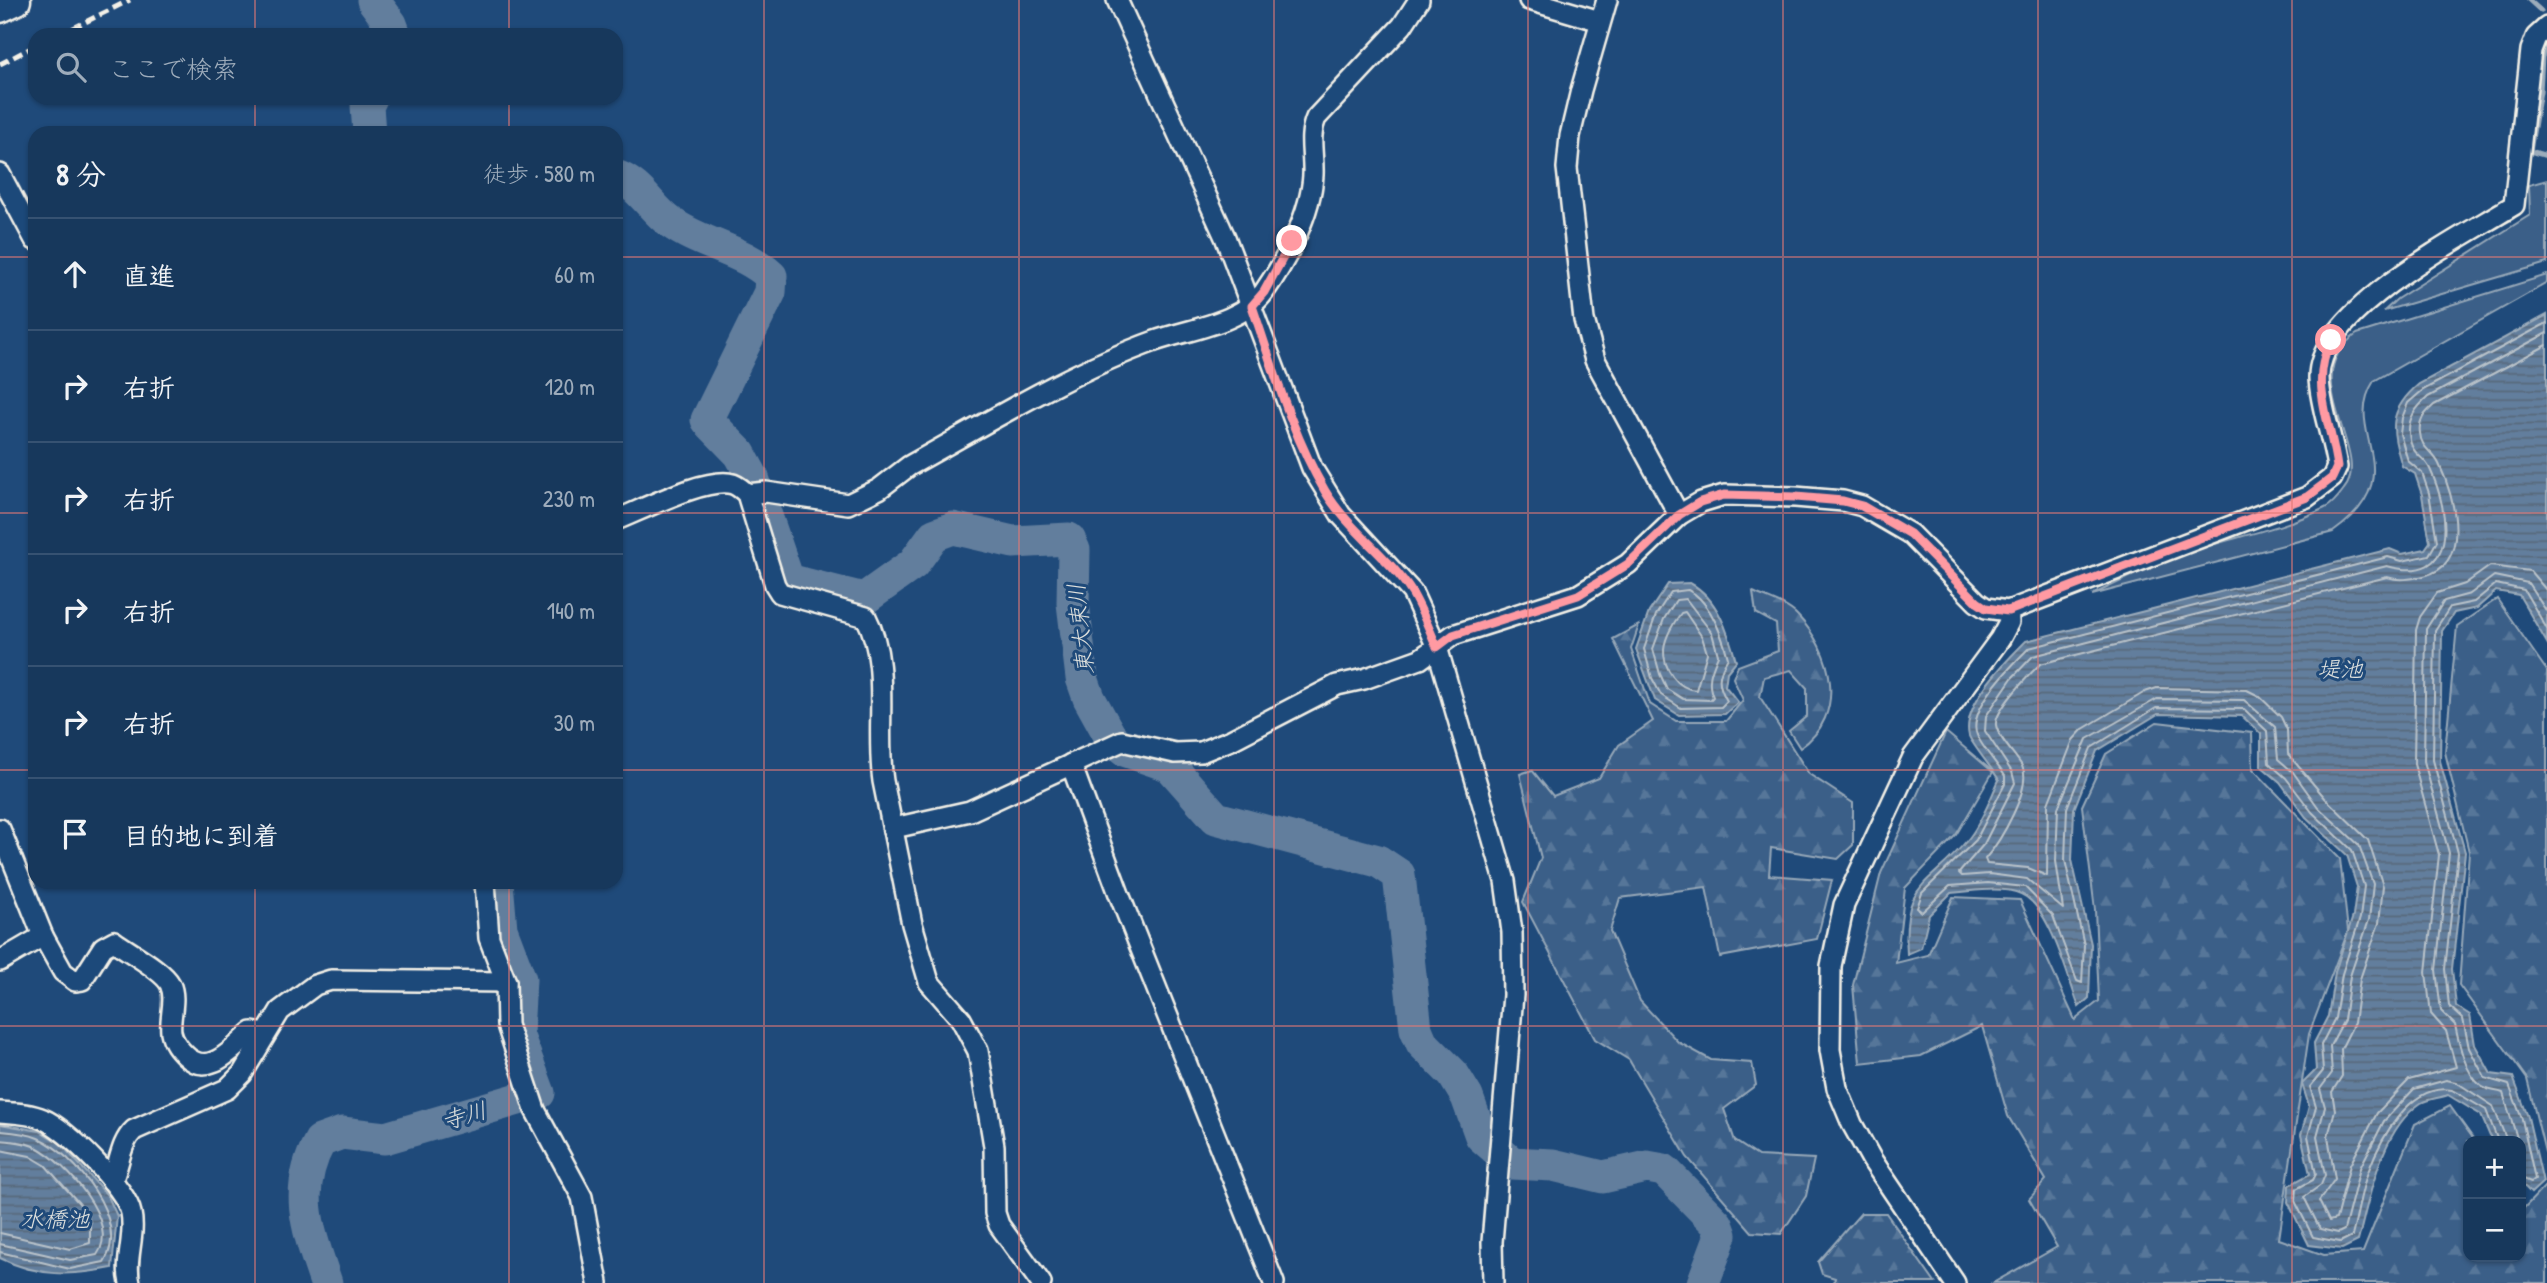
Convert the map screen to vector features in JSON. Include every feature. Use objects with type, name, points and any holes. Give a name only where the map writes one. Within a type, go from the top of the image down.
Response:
[{"type":"highway","points":[[0,7],[15,0]]},
{"type":"street","points":[[1117,0],[1225,237],[1308,456],[1325,492],[1341,515],[1412,592],[1437,647],[1488,816],[1510,907],[1513,995],[1492,1242],[1493,1283]]},
{"type":"street","points":[[623,517],[711,485],[734,485],[756,493],[848,505],[878,489],[909,466],[1112,356],[1231,316],[1252,306],[1264,292],[1309,200],[1313,176],[1312,128],[1316,118],[1402,26],[1419,0]]},
{"type":"street","points":[[1529,0],[1600,21]]},
{"type":"street","points":[[1607,0],[1570,136],[1567,168],[1584,320],[1595,360],[1679,515]]},
{"type":"street","points":[[894,828],[970,811],[1117,743],[1175,753],[1201,752],[1337,685],[1364,679],[1420,659],[1453,635],[1578,595],[1628,564],[1679,515],[1700,502],[1724,495],[1807,498],[1862,506],[1910,534],[1977,602],[1986,608],[2008,611],[2307,497],[2332,478],[2337,467],[2319,378],[2321,359],[2331,340],[2364,304],[2393,280],[2514,205],[2530,50],[2536,37],[2547,27]]},
{"type":"street","points":[[0,174],[28,227]]},
{"type":"street","points":[[756,493],[775,585],[780,593],[859,613],[866,617],[876,637],[879,758],[912,924],[929,982],[961,1018],[978,1051],[995,1146],[995,1213],[999,1225],[1041,1283]]},
{"type":"street","points":[[1955,1283],[1872,1160],[1838,1088],[1830,1050],[1831,966],[1836,932],[1844,905],[1913,757],[2000,639],[2009,622],[2008,611]]},
{"type":"street","points":[[1071,764],[1124,906],[1274,1283]]},
{"type":"street","points":[[0,829],[43,936],[63,972],[75,981],[82,980],[103,947],[114,941],[164,977],[173,996],[171,1033],[177,1047],[190,1060],[202,1064],[217,1062],[252,1032],[265,1034]]},
{"type":"street","points":[[486,889],[489,938],[506,982],[507,1025],[529,1096],[582,1198],[598,1283]]},
{"type":"street","points":[[0,961],[43,936]]},
{"type":"street","points":[[111,1181],[120,1163],[125,1139],[134,1130],[228,1089],[242,1074],[265,1034],[293,999],[315,985],[331,980],[506,982]]},
{"type":"street","points":[[0,1112],[42,1118],[59,1127],[127,1200],[131,1214],[130,1283]]},
{"type":"green space","points":[[2547,180],[2547,263],[2384,311],[2397,299],[2530,215],[2529,185]]},
{"type":"green space","points":[[2547,275],[2547,283],[2374,381],[2366,400],[2365,418],[2373,472],[2369,491],[2357,511],[2333,532],[2092,595],[2169,559],[2287,523],[2328,507],[2344,489],[2351,474],[2350,456],[2333,392],[2332,371],[2339,351],[2357,334]]},
{"type":"green space","points":[[1753,592],[1782,604],[1797,615],[1819,647],[1830,683],[1830,701],[1825,718],[1815,734],[1800,748],[1789,731],[1807,716],[1807,688],[1791,670],[1764,677],[1760,697],[1809,774],[1853,803],[1853,845],[1838,859],[1771,848],[1769,875],[1832,880],[1817,939],[1720,957],[1706,887],[1620,898],[1610,931],[1640,1001],[1678,1042],[1711,1060],[1752,1063],[1756,1085],[1724,1109],[1735,1141],[1758,1156],[1814,1159],[1806,1196],[1781,1234],[1752,1232],[1687,1157],[1629,1060],[1595,1039],[1523,902],[1541,858],[1520,774],[1532,770],[1553,796],[1599,778],[1619,745],[1653,721],[1613,639],[1639,625],[1631,649],[1650,704],[1676,721],[1726,721],[1743,700],[1733,678],[1738,666],[1778,651],[1776,624],[1756,613]]},
{"type":"green space","points":[[2497,599],[2547,671],[2547,1160],[2527,1079],[2459,985],[2469,852],[2445,752],[2457,626]]},
{"type":"green space","points":[[2157,722],[2252,733],[2253,769],[2340,859],[2348,931],[2309,1034],[2279,1239],[2324,1255],[2363,1252],[2415,1124],[2450,1106],[2471,1136],[2463,1136],[2463,1262],[2526,1262],[2526,1206],[2547,1184],[2547,1283],[1993,1283],[2057,1247],[2029,1199],[2046,1180],[2008,1116],[1982,1026],[1921,1056],[1860,1063],[1853,985],[1881,873],[1946,732],[1993,772],[1956,835],[1905,888],[1896,963],[1928,955],[1953,897],[2020,900],[2075,1020],[2099,1001],[2095,910],[2082,806],[2106,754]]},
{"type":"green space","points":[[1861,1213],[1886,1213],[1935,1283],[1834,1283],[1835,1278],[1822,1274],[1818,1262]]},
{"type":"water","name":"堤池","points":[[2547,315],[2547,643],[2519,595],[2496,591],[2477,608],[2454,613],[2442,631],[2440,761],[2465,852],[2452,969],[2456,1006],[2470,1015],[2475,1045],[2491,1074],[2513,1077],[2528,1117],[2543,1182],[2531,1193],[2526,1188],[2526,1136],[2490,1136],[2481,1115],[2448,1095],[2421,1103],[2407,1115],[2386,1147],[2372,1186],[2358,1241],[2342,1249],[2309,1245],[2288,1202],[2289,1185],[2310,1174],[2301,1135],[2309,1106],[2302,1084],[2316,1070],[2314,1043],[2328,1016],[2335,972],[2353,916],[2357,887],[2347,855],[2306,817],[2280,782],[2261,766],[2261,734],[2242,716],[2158,714],[2097,751],[2074,809],[2072,860],[2091,944],[2089,998],[2079,1007],[2049,928],[2041,913],[2021,894],[1996,890],[1951,893],[1929,915],[1921,948],[1907,954],[1907,930],[1909,911],[1914,898],[1921,887],[1974,832],[1999,780],[1971,740],[1968,724],[1978,698],[1987,684],[2026,641],[2390,549],[2402,554],[2425,549],[2430,542],[2422,495],[2415,474],[2402,466],[2394,431],[2394,421],[2401,403],[2419,384]]},
{"type":"water","points":[[1690,583],[1700,589],[1715,607],[1736,661],[1727,672],[1725,686],[1738,702],[1725,714],[1679,715],[1655,700],[1636,649],[1649,612],[1668,584]]},
{"type":"water","name":"水橋池","points":[[0,1124],[40,1131],[61,1144],[108,1196],[117,1216],[112,1268],[69,1273],[42,1272],[0,1258]]},
{"type":"waterway","name":"東大束川","points":[[373,0],[392,28]]},
{"type":"waterway","points":[[2529,0],[2541,11]]},
{"type":"waterway","points":[[2547,44],[2542,57],[2540,91],[2530,151],[2547,156]]},
{"type":"waterway","name":"東大束川","points":[[368,105],[368,126]]},
{"type":"waterway","name":"東大束川","points":[[623,180],[682,230],[747,259],[771,276],[770,292],[707,420],[740,454],[753,478],[788,580],[864,599],[913,564],[934,535],[953,528],[1013,542],[1069,539],[1074,550],[1073,603],[1082,678],[1089,698],[1110,736],[1124,750],[1170,766],[1216,818],[1378,861],[1399,875],[1416,1029],[1422,1043],[1453,1074],[1467,1097],[1481,1136],[1512,1163],[1553,1165],[1603,1177],[1647,1167],[1664,1170],[1717,1224],[1721,1235],[1703,1283]]},
{"type":"waterway","name":"寺川","points":[[326,1283],[309,1229],[305,1195],[307,1178],[320,1141],[342,1133],[385,1138],[539,1093],[517,1034],[520,979],[501,929],[498,889]]},
{"type":"railway","points":[[73,28],[130,0]]},
{"type":"railway","points":[[0,64],[28,50]]},
{"type":"route","points":[[1292,241],[1264,292],[1252,306],[1275,373],[1312,468],[1325,492],[1341,515],[1412,592],[1437,647],[1453,635],[1578,595],[1628,564],[1679,515],[1700,502],[1724,495],[1796,497],[1843,501],[1862,506],[1910,534],[1977,602],[1986,608],[2008,611],[2307,497],[2323,486],[2332,478],[2337,467],[2319,378],[2321,359],[2331,340]]}]
